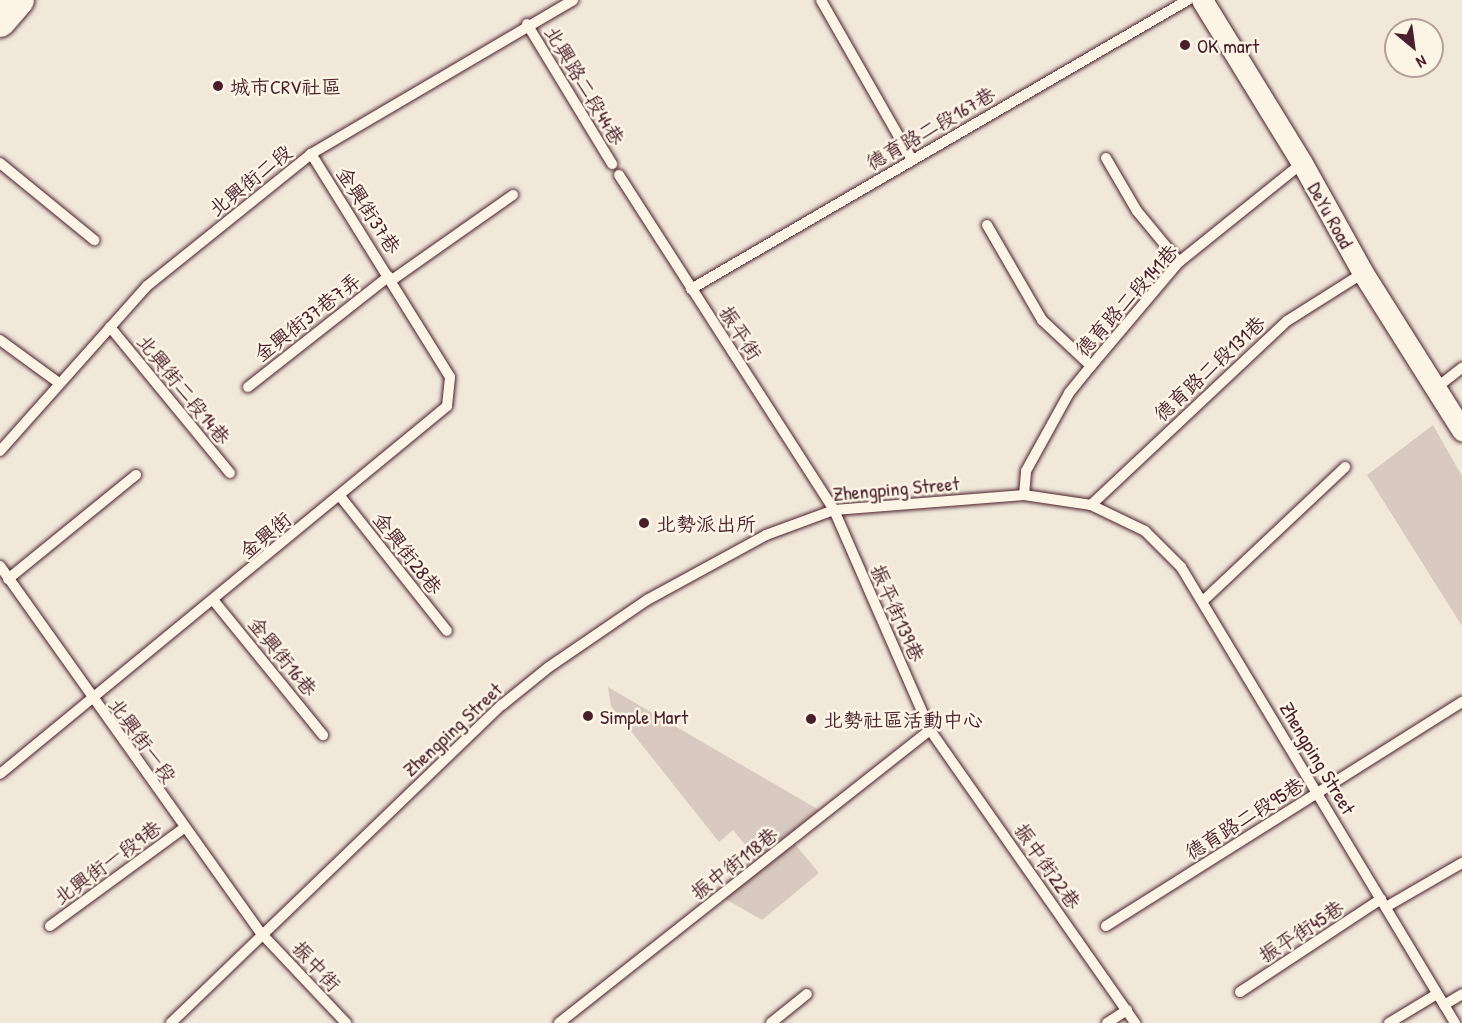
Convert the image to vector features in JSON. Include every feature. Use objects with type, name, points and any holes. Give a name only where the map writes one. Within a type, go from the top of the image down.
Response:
[{"type":"main road","points":[[0,22],[19,0]]},
{"type":"street","name":"DeYu Road","points":[[1202,0],[1302,163],[1363,273],[1462,430]]},
{"type":"lane","name":"北興街二段","points":[[0,451],[147,286],[311,154],[527,24],[573,0]]},
{"type":"lane","points":[[821,0],[911,159]]},
{"type":"lane","name":"德育路二段167巷","points":[[691,289],[1188,0]]},
{"type":"lane","name":"北興路二段44巷","points":[[527,24],[612,164]]},
{"type":"lane","name":"金興街37巷","points":[[311,154],[393,281]]},
{"type":"lane","points":[[1106,158],[1137,211],[1179,262]]},
{"type":"lane","points":[[0,163],[94,240]]},
{"type":"lane","name":"德育路二段141巷","points":[[1024,495],[1026,471],[1069,393],[1091,366],[1179,262],[1302,163]]},
{"type":"lane","name":"振平街","points":[[618,175],[834,510]]},
{"type":"lane","name":"金興街37巷7弄","points":[[248,387],[513,195]]},
{"type":"lane","points":[[987,225],[1042,320],[1091,366]]},
{"type":"lane","name":"德育路二段131巷","points":[[1091,505],[1287,321],[1363,273]]},
{"type":"lane","name":"金興街","points":[[0,774],[90,697],[214,601],[447,406],[450,377],[393,281]]},
{"type":"lane","name":"北興街二段14巷","points":[[111,327],[230,473]]},
{"type":"lane","points":[[0,340],[59,383]]},
{"type":"lane","points":[[1436,388],[1462,368]]},
{"type":"lane","points":[[1204,600],[1345,467]]},
{"type":"lane","points":[[8,579],[136,475]]},
{"type":"lane","name":"Zhengping Street","points":[[171,1023],[261,933],[502,705],[549,667],[702,568],[766,535],[834,510],[1024,495],[1091,505],[1145,531],[1181,567],[1204,600],[1455,1023]]},
{"type":"lane","name":"金興街28巷","points":[[340,496],[447,632]]},
{"type":"lane","name":"振平街139巷","points":[[834,510],[930,730]]},
{"type":"lane","name":"北興街一段","points":[[0,566],[90,697],[261,933]]},
{"type":"lane","name":"金興街16巷","points":[[214,601],[323,735]]},
{"type":"lane","name":"德育路二段95巷","points":[[1106,926],[1462,702]]},
{"type":"lane","name":"振中街22巷","points":[[930,730],[1135,1023]]},
{"type":"lane","name":"振中街118巷","points":[[559,1023],[930,730]]},
{"type":"lane","name":"北興街一段9巷","points":[[50,926],[184,828]]},
{"type":"lane","name":"振平街45巷","points":[[1240,992],[1383,903],[1462,863]]},
{"type":"lane","name":"振中街","points":[[261,933],[346,1023]]},
{"type":"lane","points":[[771,1023],[807,994]]},
{"type":"lane","points":[[1389,1023],[1437,994]]},
{"type":"lane","points":[[1444,1005],[1462,994]]},
{"type":"lane","points":[[1107,1023],[1127,1010]]},
{"type":"shaded area","points":[[1433,425],[1462,476],[1462,626],[1367,475]]},
{"type":"shaded area","points":[[608,687],[819,810],[757,859],[733,830],[719,842],[611,706]]},
{"type":"shaded area","points":[[793,842],[819,873],[762,920],[722,897]]},
{"type":"place","name":"OK mart","points":[[1185,45]]},
{"type":"place","name":"城市CRV社區","points":[[218,86]]},
{"type":"place","name":"北勢派出所","points":[[644,523]]},
{"type":"place","name":"Simple Mart","points":[[588,716]]},
{"type":"place","name":"北勢社區活動中心","points":[[811,719]]}]
